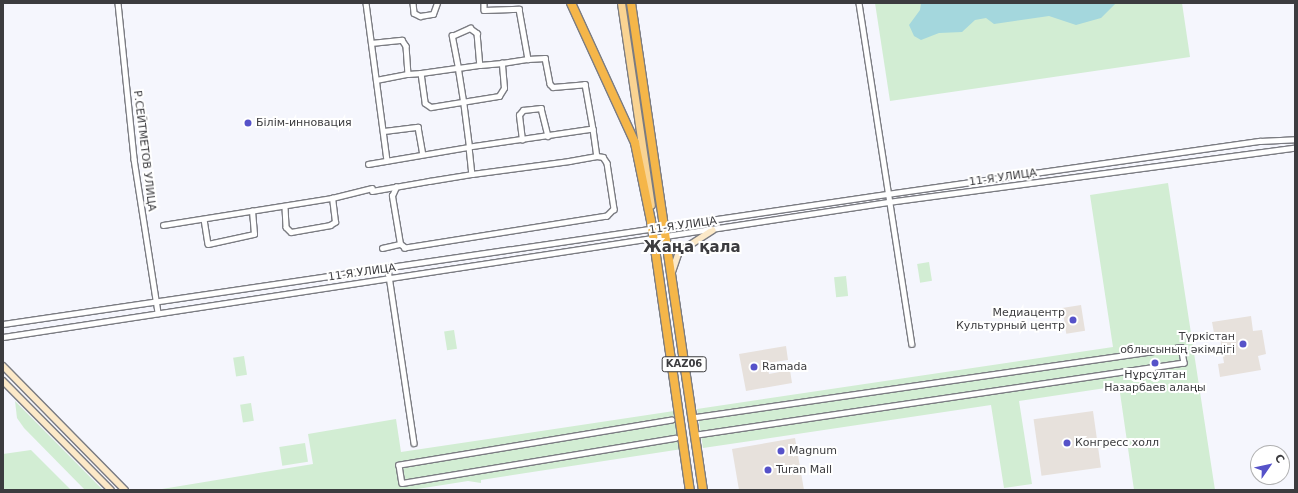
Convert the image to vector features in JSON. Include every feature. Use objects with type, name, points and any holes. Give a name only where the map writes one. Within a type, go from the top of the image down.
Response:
[{"type":"highway","name":"KАZ06","points":[[571,3],[625,116],[635,143],[652,225],[690,490]]},
{"type":"highway","name":"KАZ06","points":[[631,3],[667,238],[703,490]]},
{"type":"main road","name":"KАZ06","points":[[621,3],[648,179],[652,225]]},
{"type":"main road","points":[[672,274],[679,252],[713,230]]},
{"type":"main road","points":[[3,366],[124,490]]},
{"type":"main road","points":[[3,381],[111,490]]},
{"type":"street","name":"Р.СЕЙТМЕТОВ УЛИЦА","points":[[118,3],[134,159],[154,301],[158,313]]},
{"type":"street","points":[[366,3],[387,161]]},
{"type":"street","points":[[413,3],[414,13],[420,16],[433,14],[437,3]]},
{"type":"street","points":[[484,3],[484,10],[519,9],[528,59]]},
{"type":"street","points":[[859,3],[888,202],[912,344]]},
{"type":"street","points":[[472,174],[463,101],[452,36],[470,28],[477,33],[480,65]]},
{"type":"street","points":[[371,43],[402,40],[406,46],[408,74]]},
{"type":"street","points":[[376,80],[408,74],[545,58],[550,84],[553,87],[585,84],[598,156]]},
{"type":"street","points":[[421,73],[427,106],[504,93],[502,64]]},
{"type":"street","points":[[522,140],[519,115],[523,110],[541,108],[548,136]]},
{"type":"street","points":[[384,131],[418,127],[423,154]]},
{"type":"street","points":[[368,164],[423,154],[593,129]]},
{"type":"street","name":"11-Я УЛИЦА","points":[[3,324],[154,301],[388,269],[652,225],[665,226],[1260,141],[1295,139]]},
{"type":"street","name":"11-Я УЛИЦА","points":[[3,337],[389,278],[667,238],[888,202],[1295,148]]},
{"type":"street","points":[[163,225],[285,207],[372,189],[396,187],[472,174],[598,156],[603,157],[607,163],[614,209],[607,216],[405,248],[400,244],[392,196],[396,187]]},
{"type":"street","points":[[285,207],[286,227],[291,232],[330,225],[335,222],[332,198]]},
{"type":"street","points":[[204,220],[208,244],[254,234],[252,211]]},
{"type":"street","points":[[382,248],[400,244]]},
{"type":"street","points":[[388,269],[414,443]]},
{"type":"street","points":[[696,417],[1181,347],[1184,363],[699,435]]},
{"type":"street","points":[[672,420],[399,465],[402,483],[675,438]]},
{"type":"green space","points":[[875,3],[1182,3],[1190,57],[890,101]]},
{"type":"green space","points":[[1168,183],[1215,490],[1134,490],[1119,386],[1019,401],[1032,484],[1004,488],[991,405],[703,448],[697,409],[1113,347],[1090,195]]},
{"type":"green space","points":[[929,262],[932,281],[920,283],[917,264]]},
{"type":"green space","points":[[846,276],[848,296],[836,297],[834,277]]},
{"type":"green space","points":[[454,330],[457,349],[447,350],[444,332]]},
{"type":"green space","points":[[244,356],[247,375],[236,376],[233,358]]},
{"type":"green space","points":[[15,401],[103,490],[85,490],[24,428],[17,418]]},
{"type":"green space","points":[[251,403],[254,421],[243,422],[240,405]]},
{"type":"green space","points":[[674,411],[682,449],[481,480],[481,483],[468,481],[411,490],[162,489],[313,464],[308,434],[396,419],[401,452]]},
{"type":"green space","points":[[305,443],[308,462],[282,466],[279,447]]},
{"type":"green space","points":[[31,450],[71,490],[3,490],[3,454]]},
{"type":"water","points":[[921,3],[1116,3],[1101,18],[1076,25],[1049,16],[994,24],[986,18],[975,20],[962,32],[939,33],[921,40],[914,36],[909,25],[920,10]]},
{"type":"building","name":"Медиацентр Культурный центр","points":[[1081,305],[1085,331],[1066,334],[1062,308]]},
{"type":"building","name":"Түркістан облысының әкімдігі","points":[[1251,316],[1253,331],[1262,330],[1266,354],[1258,356],[1261,370],[1220,377],[1218,364],[1224,363],[1219,332],[1214,333],[1212,322]]},
{"type":"building","name":"Ramada","points":[[786,346],[788,360],[767,363],[769,374],[790,370],[792,383],[746,391],[739,354]]},
{"type":"building","name":"Конгресс холл","points":[[1093,411],[1101,467],[1042,476],[1034,419]]},
{"type":"building","name":"Turan Mall","points":[[795,438],[804,490],[739,490],[732,449]]},
{"type":"place","name":"Білім-инновация","points":[[248,123]]},
{"type":"place","name":"Медиацентр Культурный центр","points":[[1073,320]]},
{"type":"place","name":"Түркістан облысының әкімдігі","points":[[1243,344]]},
{"type":"place","name":"Нұрсұлтан Назарбаев алаңы","points":[[1155,363]]},
{"type":"place","name":"Ramada","points":[[754,367]]},
{"type":"place","name":"Конгресс холл","points":[[1067,443]]},
{"type":"place","name":"Magnum","points":[[781,451]]},
{"type":"place","name":"Turan Mall","points":[[768,470]]},
{"type":"district","name":"Жаңа қала","points":[[692,248]]}]
